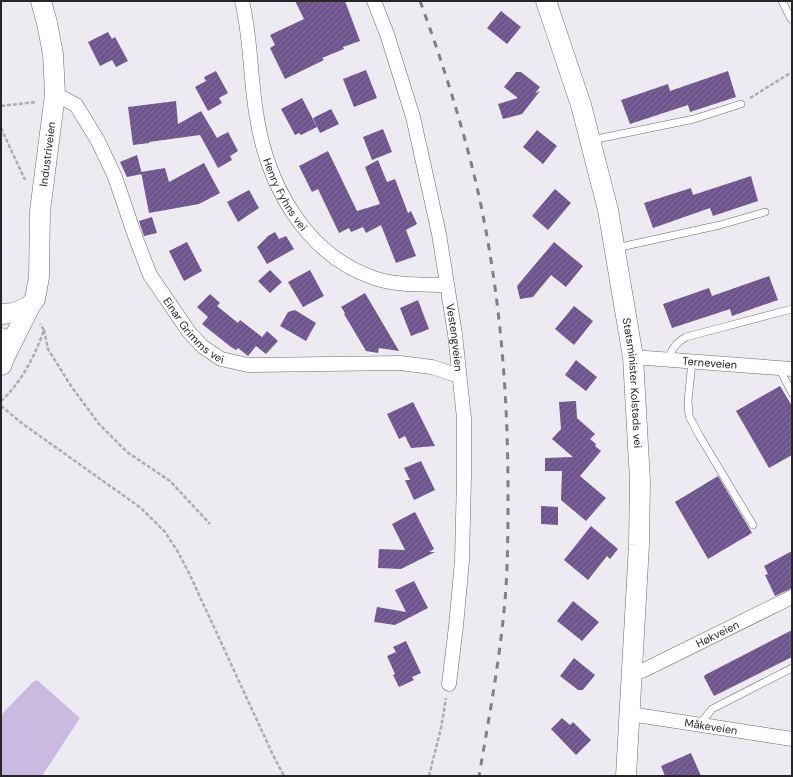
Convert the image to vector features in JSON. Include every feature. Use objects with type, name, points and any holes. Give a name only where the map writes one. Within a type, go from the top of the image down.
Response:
[{"type":"main road","points":[[1,339],[3,349],[1,363]]},
{"type":"street","name":"Industriveien","points":[[1,363],[35,299],[39,277],[40,211],[54,97],[53,54],[47,23],[40,1]]},
{"type":"street","name":"Henry Fyhns vei","points":[[242,1],[247,21],[256,112],[263,149],[272,173],[290,209],[306,232],[327,253],[349,267],[375,278],[400,283],[447,285]]},
{"type":"street","name":"Vestengveien","points":[[374,1],[387,34],[413,117],[439,234],[455,334],[464,418],[462,561],[449,684]]},
{"type":"street","name":"Statsminister Kolstads vei","points":[[546,1],[581,105],[608,210],[633,357],[640,481],[640,529],[626,776]]},
{"type":"street","name":"Einar Grimms vei","points":[[54,97],[76,105],[98,141],[115,177],[150,275],[189,332],[203,347],[221,359],[248,365],[400,363],[432,367],[459,376]]},
{"type":"street","points":[[1,314],[14,313],[30,306]]},
{"type":"street","name":"Terneveien","points":[[633,357],[787,366]]},
{"type":"street","name":"Høkveien","points":[[642,671],[792,597]]},
{"type":"street","name":"Måkeveien","points":[[630,714],[792,738]]},
{"type":"lane","points":[[782,1],[791,20]]},
{"type":"lane","points":[[590,140],[694,119],[741,104]]},
{"type":"lane","points":[[614,248],[720,225],[765,212]]},
{"type":"lane","points":[[668,360],[676,343],[686,337],[792,309]]},
{"type":"lane","points":[[692,361],[688,401],[689,416],[753,525]]},
{"type":"lane","points":[[787,366],[792,393]]},
{"type":"lane","points":[[700,724],[712,709],[792,668]]},
{"type":"path","points":[[741,104],[792,72]]},
{"type":"path","points":[[1,106],[54,97]]},
{"type":"path","points":[[1,128],[27,184]]},
{"type":"path","points":[[30,306],[44,330],[48,349],[71,386],[99,424],[127,452],[170,481],[210,524]]},
{"type":"path","points":[[1,401],[11,392],[37,350],[44,330]]},
{"type":"path","points":[[1,406],[23,424],[141,508],[165,532],[189,573],[284,776]]},
{"type":"path","points":[[429,776],[441,728],[449,684]]},
{"type":"shaded area","points":[[37,680],[80,718],[42,776],[1,776],[1,715],[33,682]]},
{"type":"building","points":[[295,1],[345,1],[360,41],[343,47],[344,49],[322,58],[324,60],[285,79],[270,48],[275,45],[270,35],[304,19]]},
{"type":"building","points":[[501,11],[521,27],[507,44],[487,28]]},
{"type":"building","points":[[108,32],[112,39],[115,37],[128,61],[116,67],[112,60],[100,66],[88,42]]},
{"type":"building","points":[[366,70],[377,98],[354,107],[343,79]]},
{"type":"building","points":[[216,71],[228,93],[219,98],[222,103],[208,111],[195,87],[206,81],[204,77]]},
{"type":"building","points":[[728,71],[736,97],[690,112],[688,105],[630,124],[621,100],[668,84],[670,91]]},
{"type":"building","points":[[516,72],[521,72],[540,87],[535,93],[540,91],[522,114],[503,119],[498,104],[518,98],[504,87]]},
{"type":"building","points":[[302,98],[317,127],[301,135],[299,133],[295,135],[281,109]]},
{"type":"building","points":[[176,101],[178,124],[201,111],[217,138],[228,132],[238,151],[230,156],[232,160],[218,168],[200,135],[133,145],[128,107]]},
{"type":"building","points":[[331,109],[339,124],[320,133],[313,118]]},
{"type":"building","points":[[383,129],[392,152],[372,160],[363,137]]},
{"type":"building","points":[[537,130],[557,146],[543,164],[523,147]]},
{"type":"building","points":[[328,151],[357,211],[380,204],[365,167],[378,160],[387,182],[395,179],[408,213],[411,211],[417,224],[406,230],[416,256],[396,263],[381,225],[366,233],[363,227],[351,232],[349,228],[339,233],[318,189],[312,192],[299,166]]},
{"type":"building","points":[[137,155],[142,174],[127,177],[120,162]]},
{"type":"building","points":[[204,163],[220,193],[199,204],[149,213],[141,172],[165,168],[169,182]]},
{"type":"building","points":[[751,176],[758,201],[713,216],[710,208],[653,228],[644,203],[691,188],[693,195]]},
{"type":"building","points":[[555,189],[571,203],[548,230],[532,216]]},
{"type":"building","points":[[249,190],[259,208],[238,222],[227,202]]},
{"type":"building","points":[[152,217],[157,233],[144,236],[139,221]]},
{"type":"building","points":[[275,232],[279,239],[286,236],[294,249],[267,264],[257,247],[268,236]]},
{"type":"building","points":[[187,242],[202,271],[184,281],[169,251]]},
{"type":"building","points":[[554,242],[583,266],[566,287],[551,275],[533,297],[520,299],[517,286]]},
{"type":"building","points":[[270,270],[282,282],[270,293],[258,281]]},
{"type":"building","points":[[310,270],[324,296],[303,307],[288,282]]},
{"type":"building","points":[[769,276],[778,300],[732,316],[730,309],[672,328],[663,304],[709,288],[712,296]]},
{"type":"building","points":[[365,293],[399,351],[379,348],[378,353],[366,351],[344,314],[345,313],[341,307]]},
{"type":"building","points":[[210,294],[220,303],[217,306],[238,323],[240,320],[262,337],[267,331],[278,341],[266,354],[256,346],[248,356],[238,348],[236,350],[231,347],[202,324],[208,317],[197,307]]},
{"type":"building","points":[[418,300],[429,329],[411,336],[400,308]]},
{"type":"building","points":[[574,306],[593,321],[574,345],[555,329]]},
{"type":"building","points":[[295,310],[316,323],[306,341],[280,326],[288,312]]},
{"type":"building","points":[[576,360],[597,377],[586,391],[565,375]]},
{"type":"building","points":[[780,386],[792,406],[792,455],[769,468],[736,411]]},
{"type":"building","points":[[576,401],[577,418],[595,434],[590,439],[601,451],[580,476],[606,498],[586,521],[561,500],[562,471],[545,471],[545,458],[573,457],[552,439],[561,429],[559,402]]},
{"type":"building","points":[[413,402],[435,446],[411,448],[405,436],[399,439],[387,414]]},
{"type":"building","points":[[421,461],[435,490],[414,500],[405,480],[410,480],[404,468]]},
{"type":"building","points":[[718,476],[752,533],[708,559],[675,502]]},
{"type":"building","points":[[541,506],[558,507],[558,525],[541,524]]},
{"type":"building","points":[[415,512],[434,549],[429,552],[435,552],[401,569],[378,568],[379,549],[405,550],[392,524]]},
{"type":"building","points":[[591,526],[618,549],[610,559],[607,556],[588,580],[564,560]]},
{"type":"building","points":[[792,551],[792,588],[775,596],[765,575],[768,574],[764,566]]},
{"type":"building","points":[[414,581],[428,608],[395,625],[374,622],[377,607],[406,612],[395,590]]},
{"type":"building","points":[[573,601],[599,622],[582,641],[557,621]]},
{"type":"building","points":[[792,630],[792,657],[714,696],[704,677],[705,675]]},
{"type":"building","points":[[406,641],[421,673],[412,677],[414,680],[399,687],[393,675],[395,674],[387,656],[396,652],[393,647]]},
{"type":"building","points":[[574,658],[595,675],[583,690],[578,690],[560,676]]},
{"type":"building","points":[[562,718],[570,725],[573,722],[591,740],[576,755],[551,729]]},
{"type":"building","points":[[691,753],[701,776],[665,776],[661,766]]},
{"type":"railway","points":[[420,1],[450,87],[476,183],[493,271],[503,360],[506,405],[508,493],[506,587],[497,666],[479,776]]}]
